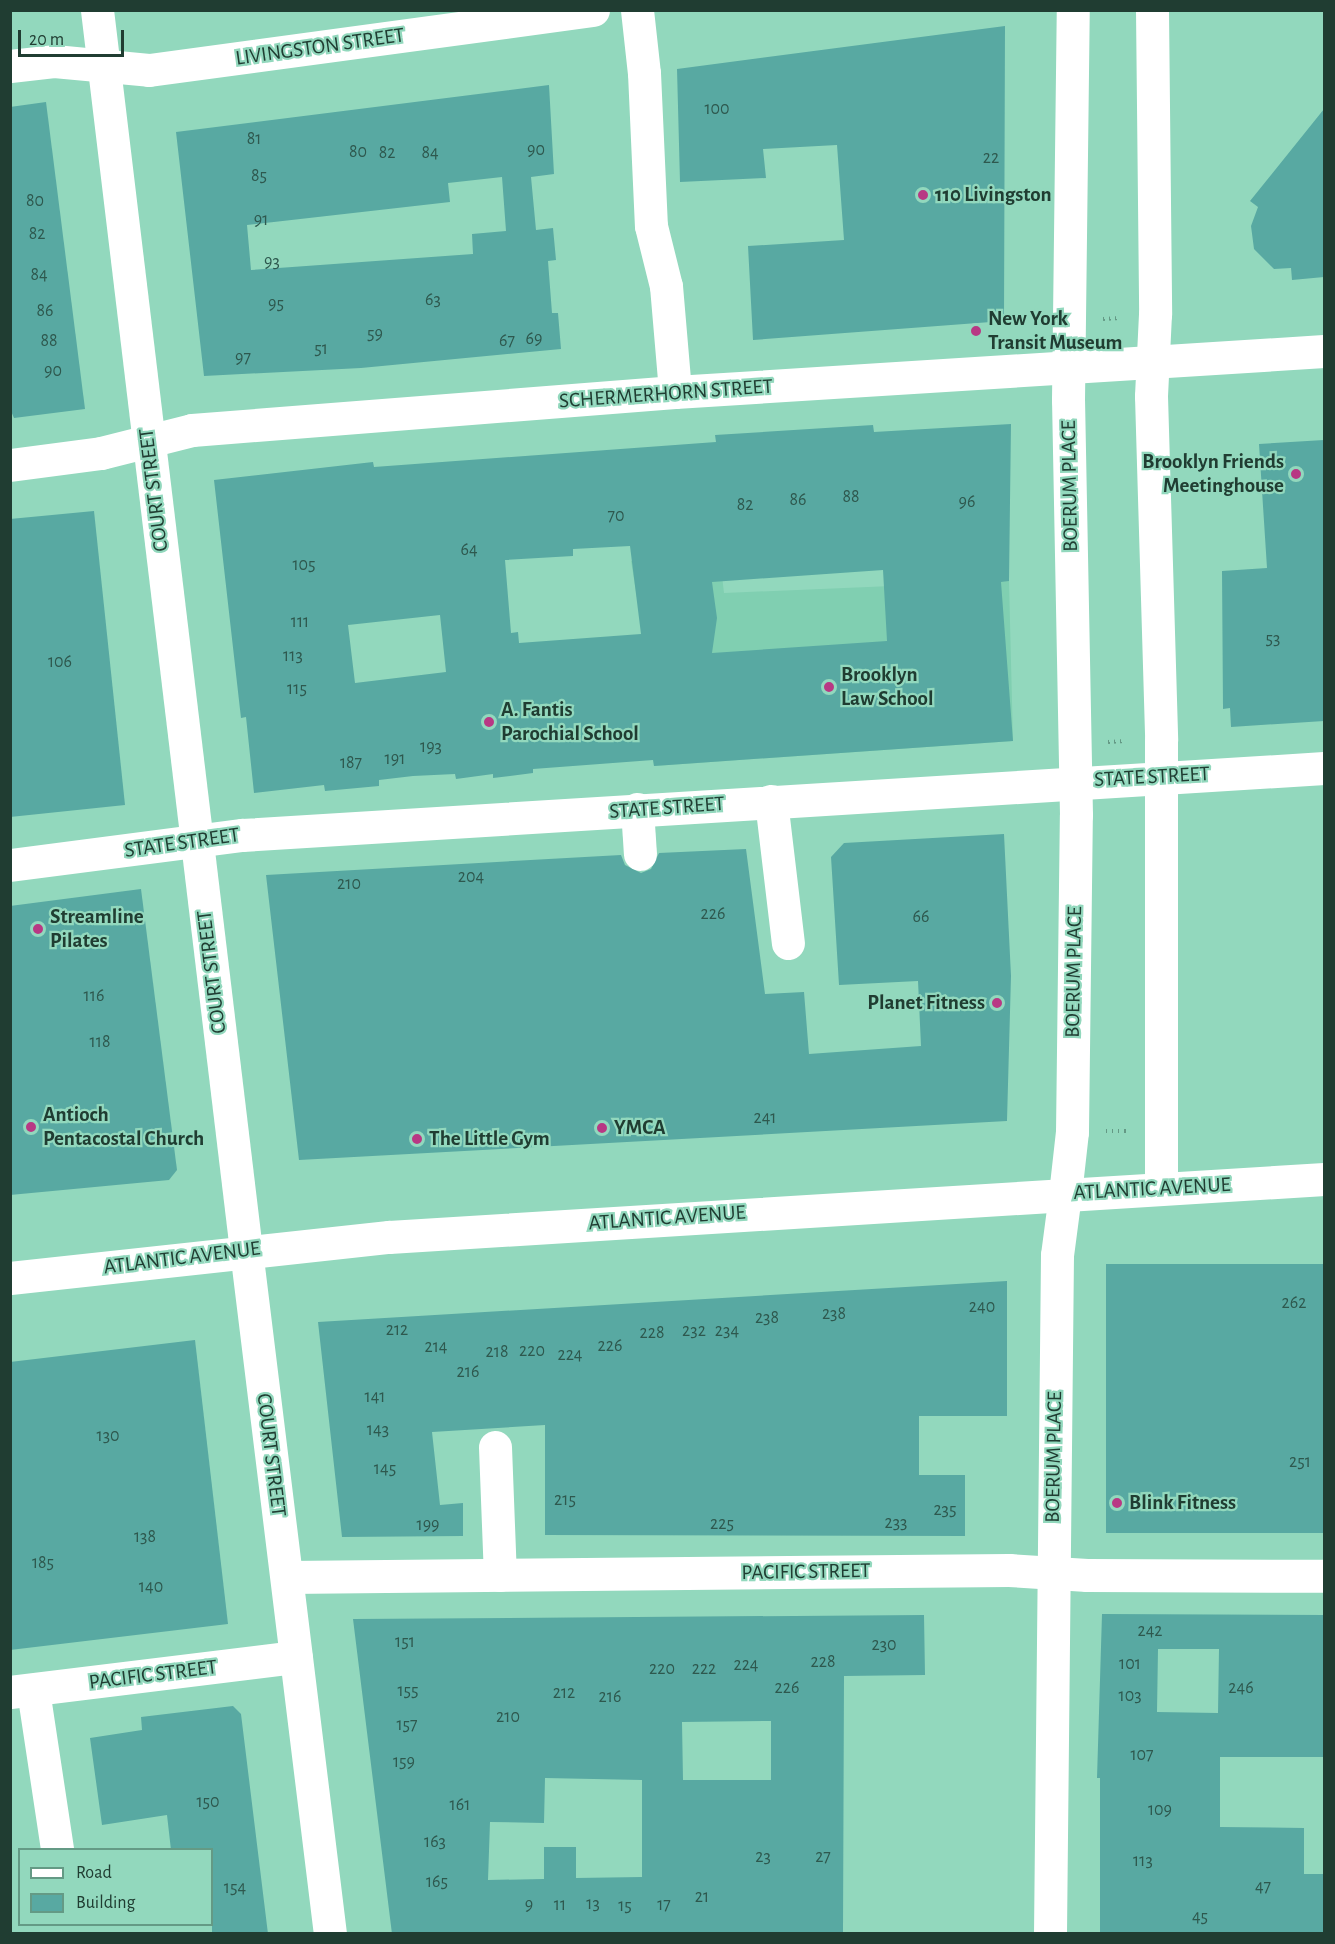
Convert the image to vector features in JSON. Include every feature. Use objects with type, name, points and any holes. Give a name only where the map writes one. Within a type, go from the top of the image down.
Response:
[{"type":"street","name":"COURT STREET","points":[[97,10],[330,1934]]},
{"type":"street","name":"LIVINGSTON STREET","points":[[10,66],[54,61],[149,70],[593,10]]},
{"type":"street","points":[[637,10],[651,226],[666,286],[675,392]]},
{"type":"street","name":"BOERUM PLACE","points":[[1050,1934],[1057,1255],[1072,1132],[1076,781],[1069,368],[1073,10]]},
{"type":"street","points":[[1152,10],[1152,360],[1160,776],[1161,1188]]},
{"type":"street","name":"SCHERMERHORN STREET","points":[[10,465],[101,453],[192,430],[675,392],[1069,368],[1152,360],[1324,351]]},
{"type":"street","name":"STATE STREET","points":[[10,865],[242,835],[1076,781],[1324,768]]},
{"type":"street","points":[[771,801],[788,943]]},
{"type":"street","points":[[637,809],[640,854]]},
{"type":"street","name":"ATLANTIC AVENUE","points":[[10,1278],[246,1250],[670,1217],[1324,1179]]},
{"type":"street","points":[[495,1447],[500,1575]]},
{"type":"street","name":"PACIFIC STREET","points":[[287,1577],[1052,1572],[1324,1576]]},
{"type":"street","name":"PACIFIC STREET","points":[[22,1691],[296,1657]]},
{"type":"street","points":[[22,1691],[57,1848]]},
{"type":"path","points":[[1096,319],[1126,318]]},
{"type":"path","points":[[1107,742],[1125,741]]},
{"type":"path","points":[[1106,1131],[1131,1131]]},
{"type":"shaded area","name":"Brooklyn Law School","points":[[719,550],[724,593],[1009,581],[1013,741],[654,766],[643,634],[631,561]]},
{"type":"building","name":"110 Livingston","points":[[1005,26],[1004,321],[753,340],[748,246],[844,240],[837,145],[763,149],[766,178],[680,182],[677,69]]},
{"type":"building","points":[[549,85],[554,174],[531,177],[536,230],[553,228],[556,260],[548,261],[552,313],[558,313],[561,349],[361,368],[204,376],[176,132]],"holes":[[[502,177],[506,231],[472,234],[473,254],[251,270],[247,225],[450,202],[448,183]]]},
{"type":"building","points":[[46,102],[85,409],[14,418],[10,409],[10,107]]},
{"type":"building","points":[[1324,109],[1324,277],[1292,280],[1291,268],[1274,269],[1254,249],[1251,226],[1258,207],[1250,201]]},
{"type":"building","points":[[1011,424],[1009,581],[1001,582],[1013,741],[654,766],[653,760],[533,769],[533,773],[493,778],[493,774],[456,779],[455,774],[413,776],[379,780],[379,786],[325,791],[324,785],[254,793],[246,717],[241,718],[214,480],[373,462],[374,467],[716,442],[715,435],[873,425],[874,432]],"holes":[[[630,546],[641,634],[519,643],[518,632],[511,633],[505,560],[573,556],[573,549]],[[883,570],[887,641],[712,653],[717,618],[712,582]],[[440,615],[446,672],[355,683],[348,625]]]},
{"type":"building","points":[[1324,440],[1324,721],[1231,727],[1230,708],[1223,709],[1222,571],[1267,568],[1259,444]]},
{"type":"building","points":[[94,511],[125,805],[10,817],[10,519]]},
{"type":"building","points":[[1004,834],[1011,976],[1007,1121],[299,1160],[266,875],[621,855],[625,865],[641,873],[651,869],[659,853],[746,849],[765,994],[804,992],[809,1054],[921,1046],[918,981],[839,985],[831,857],[844,843]]},
{"type":"building","points":[[141,889],[177,1170],[169,1180],[10,1195],[10,906]]},
{"type":"building","points":[[1106,1264],[1324,1264],[1324,1533],[1106,1533]]},
{"type":"building","points":[[1007,1281],[1007,1416],[919,1416],[919,1475],[965,1475],[965,1536],[545,1535],[545,1425],[432,1432],[440,1505],[463,1503],[463,1536],[342,1537],[318,1322]]},
{"type":"building","points":[[195,1340],[228,1624],[10,1650],[10,1362]]},
{"type":"building","points":[[1102,1614],[1324,1615],[1324,1757],[1220,1757],[1220,1827],[1304,1828],[1304,1874],[1324,1874],[1324,1934],[1100,1934],[1100,1778],[1097,1778]],"holes":[[[1158,1649],[1219,1649],[1218,1713],[1157,1712]]]},
{"type":"building","points":[[924,1615],[925,1675],[844,1676],[843,1934],[392,1934],[353,1619]],"holes":[[[771,1721],[771,1780],[683,1780],[682,1722]],[[545,1778],[642,1780],[642,1877],[576,1878],[576,1847],[544,1847],[544,1879],[488,1880],[490,1822],[544,1823]]]},
{"type":"building","points":[[233,1706],[241,1714],[268,1934],[212,1934],[213,1848],[171,1848],[167,1815],[102,1825],[90,1738],[142,1730],[141,1717]]},
{"type":"place","name":"110 Livingston","points":[[923,195]]},
{"type":"place","name":"New York Transit Museum","points":[[976,331]]},
{"type":"place","name":"Brooklyn Friends Meetinghouse","points":[[1296,474]]},
{"type":"place","name":"Brooklyn Law School","points":[[829,687]]},
{"type":"place","name":"A. Fantis Parochial School","points":[[489,722]]},
{"type":"place","name":"Streamline Pilates","points":[[38,929]]},
{"type":"place","name":"Planet Fitness","points":[[997,1003]]},
{"type":"place","name":"Antioch Pentacostal Church","points":[[31,1127]]},
{"type":"place","name":"YMCA","points":[[602,1128]]},
{"type":"place","name":"The Little Gym","points":[[417,1139]]},
{"type":"place","name":"Blink Fitness","points":[[1117,1503]]}]
